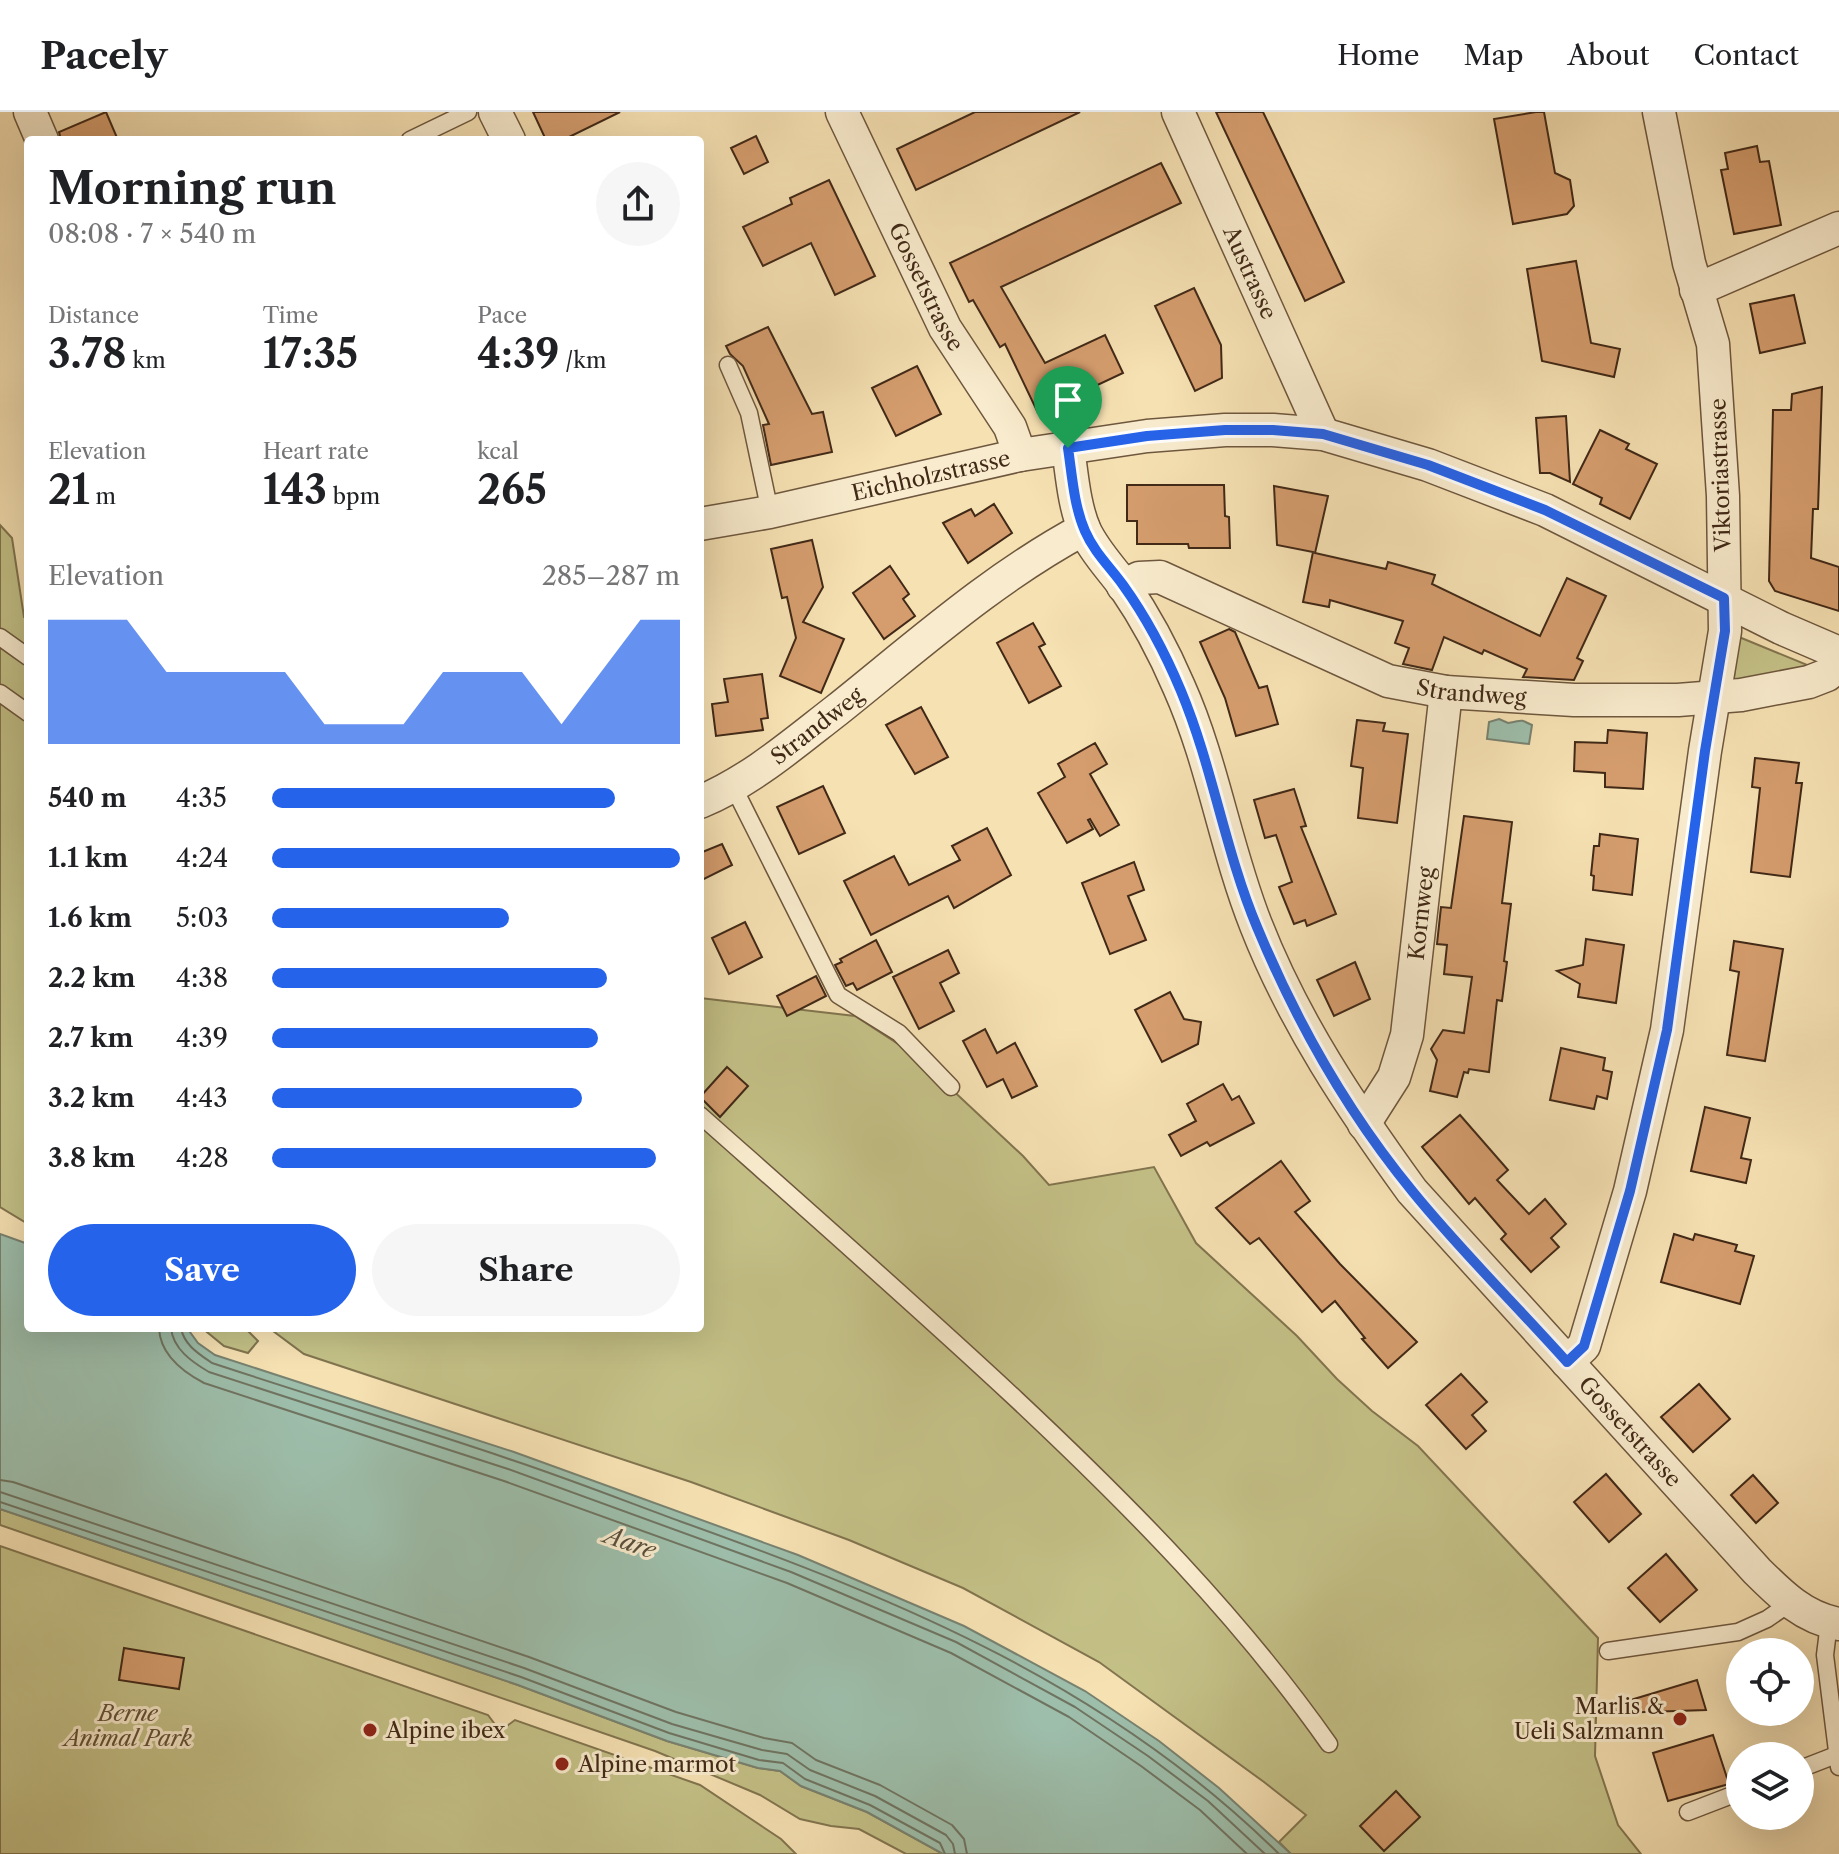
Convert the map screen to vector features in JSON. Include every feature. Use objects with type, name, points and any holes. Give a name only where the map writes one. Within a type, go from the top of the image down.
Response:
[{"type":"street","points":[[30,112],[40,136]]},
{"type":"street","points":[[495,112],[507,136]]},
{"type":"street","name":"Gossetstrasse","points":[[842,112],[945,328],[1010,427],[1020,455]]},
{"type":"street","name":"Austrasse","points":[[1178,112],[1323,434]]},
{"type":"street","name":"Viktoriastrasse","points":[[1567,1362],[1584,1346],[1630,1191],[1667,1030],[1725,631],[1723,496],[1713,344],[1696,290],[1659,112]]},
{"type":"street","points":[[1696,290],[1839,228]]},
{"type":"street","name":"Eichholzstrasse","points":[[704,523],[770,512],[1020,455],[1147,436],[1225,430],[1323,434],[1428,465],[1545,510],[1781,628],[1839,653]]},
{"type":"street","name":"Gossetstrasse","points":[[1068,448],[1084,529],[1096,552],[1123,586],[1153,633],[1181,691],[1255,923],[1279,980],[1309,1037],[1364,1124],[1412,1191],[1790,1603],[1834,1623]]},
{"type":"street","name":"Strandweg","points":[[704,800],[756,773],[996,584],[1084,529]]},
{"type":"street","name":"Strandweg","points":[[1123,586],[1139,578],[1160,577],[1388,681],[1446,692],[1574,700],[1678,700],[1741,695],[1809,682],[1827,675],[1839,664]]},
{"type":"street","name":"Kornweg","points":[[1364,1124],[1394,1077],[1407,1035],[1446,692]]},
{"type":"lane","points":[[418,136],[468,112]]},
{"type":"lane","points":[[728,365],[749,413],[770,512]]},
{"type":"lane","points":[[0,637],[24,654]]},
{"type":"lane","points":[[0,693],[24,710]]},
{"type":"lane","points":[[733,786],[838,995],[899,1033],[951,1087]]},
{"type":"lane","points":[[704,1119],[952,1339],[1143,1522],[1216,1599],[1288,1685],[1329,1744]]},
{"type":"lane","points":[[1608,1651],[1738,1632],[1767,1619],[1790,1603]]},
{"type":"lane","points":[[1814,1766],[1837,1761],[1825,1655],[1834,1623]]},
{"type":"lane","points":[[1688,1812],[1726,1797]]},
{"type":"green space","points":[[0,525],[12,538],[24,617],[24,1222],[0,1207]]},
{"type":"green space","points":[[1739,637],[1822,671],[1733,684]]},
{"type":"green space","points":[[704,998],[855,1016],[915,1055],[1023,1156],[1049,1185],[1154,1167],[1196,1243],[1297,1336],[1337,1379],[1418,1446],[1598,1638],[1595,1756],[1618,1825],[1641,1854],[1291,1854],[1279,1842],[1306,1815],[1099,1662],[963,1588],[849,1540],[691,1482],[304,1354],[274,1332],[704,1332]]},
{"type":"green space","points":[[207,1332],[249,1332],[258,1341],[248,1353],[224,1346]]},
{"type":"green space","points":[[0,1509],[518,1685],[667,1741],[758,1768],[780,1771],[801,1786],[867,1812],[943,1854],[906,1854],[859,1829],[800,1819],[760,1795],[655,1751],[0,1525]]},
{"type":"green space","name":"Berne Animal Park","points":[[0,1546],[488,1715],[500,1731],[515,1720],[700,1785],[781,1839],[796,1854],[0,1854]]},
{"type":"water","points":[[1499,719],[1532,725],[1529,744],[1487,739],[1489,722]]},
{"type":"water","name":"Aare","points":[[0,1234],[24,1243],[24,1332],[190,1332],[198,1343],[215,1355],[514,1452],[798,1555],[964,1626],[1085,1691],[1159,1741],[1219,1788],[1291,1854],[943,1854],[867,1812],[801,1786],[780,1771],[758,1768],[667,1741],[518,1685],[0,1509]]},
{"type":"building","points":[[106,112],[116,136],[60,136],[59,132]]},
{"type":"building","points":[[533,112],[620,112],[571,136],[544,136]]},
{"type":"building","points":[[975,112],[1080,112],[916,190],[897,149]]},
{"type":"building","points":[[1216,112],[1263,112],[1344,282],[1305,301]]},
{"type":"building","points":[[1544,112],[1555,173],[1570,180],[1574,206],[1567,214],[1513,224],[1494,119]]},
{"type":"building","points":[[756,136],[768,162],[744,174],[731,148]]},
{"type":"building","points":[[1757,146],[1760,162],[1769,161],[1781,225],[1734,234],[1721,170],[1728,169],[1725,153]]},
{"type":"building","points":[[1161,163],[1181,203],[1001,287],[1045,363],[1105,335],[1123,373],[1038,413],[1005,344],[1000,347],[973,300],[969,302],[950,263]]},
{"type":"building","points":[[829,180],[875,276],[835,295],[811,243],[763,266],[743,227],[792,204],[790,198]]},
{"type":"building","points":[[1576,261],[1591,343],[1620,349],[1614,377],[1542,361],[1527,269]]},
{"type":"building","points":[[1194,288],[1221,345],[1222,378],[1195,391],[1155,306]]},
{"type":"building","points":[[1794,295],[1805,343],[1760,353],[1750,304]]},
{"type":"building","points":[[768,327],[812,414],[823,412],[832,452],[771,465],[763,425],[769,424],[743,366],[726,346]]},
{"type":"building","points":[[917,366],[941,414],[896,436],[872,388]]},
{"type":"building","points":[[1822,387],[1818,509],[1813,509],[1811,558],[1839,567],[1839,611],[1775,591],[1769,581],[1773,410],[1791,410],[1792,394]]},
{"type":"building","points":[[1566,416],[1570,482],[1550,473],[1540,473],[1536,418]]},
{"type":"building","points":[[1600,430],[1629,444],[1626,449],[1657,464],[1630,519],[1600,504],[1602,498],[1573,484]]},
{"type":"building","points":[[1127,485],[1224,485],[1230,548],[1137,544],[1137,521],[1127,521]]},
{"type":"building","points":[[1274,486],[1328,496],[1315,553],[1386,569],[1388,562],[1435,575],[1432,584],[1540,636],[1567,578],[1606,596],[1577,658],[1583,661],[1574,680],[1523,677],[1527,669],[1444,637],[1432,670],[1403,664],[1409,648],[1395,643],[1403,621],[1330,600],[1329,607],[1303,602],[1313,552],[1277,545]]},
{"type":"building","points":[[994,504],[1012,533],[968,563],[943,523],[971,509],[975,516]]},
{"type":"building","points":[[812,540],[823,587],[803,622],[844,639],[821,693],[780,676],[796,638],[787,597],[782,598],[771,549]]},
{"type":"building","points":[[890,566],[909,594],[903,599],[915,616],[884,639],[853,593]]},
{"type":"building","points":[[1033,623],[1045,644],[1039,647],[1061,686],[1029,703],[997,643]]},
{"type":"building","points":[[1229,629],[1235,632],[1259,688],[1267,686],[1278,724],[1236,736],[1225,698],[1200,642]]},
{"type":"building","points":[[762,674],[768,718],[761,719],[763,730],[716,736],[712,704],[728,702],[724,679]]},
{"type":"building","points":[[921,707],[948,757],[915,774],[886,725]]},
{"type":"building","points":[[1357,720],[1385,723],[1383,731],[1408,734],[1397,823],[1358,818],[1363,768],[1351,766]]},
{"type":"building","points":[[1608,730],[1647,733],[1643,789],[1605,787],[1605,773],[1574,771],[1575,742],[1607,743]]},
{"type":"building","points":[[1095,743],[1107,764],[1090,774],[1119,825],[1100,836],[1090,819],[1093,829],[1067,843],[1038,793],[1065,777],[1058,764]]},
{"type":"building","points":[[1755,758],[1799,763],[1796,783],[1802,783],[1790,877],[1751,872],[1760,788],[1752,787]]},
{"type":"building","points":[[823,786],[845,833],[799,854],[777,807]]},
{"type":"building","points":[[1294,789],[1306,826],[1301,827],[1336,914],[1307,926],[1305,920],[1294,924],[1279,887],[1292,882],[1276,835],[1265,838],[1254,800]]},
{"type":"building","points":[[1464,816],[1512,822],[1502,903],[1511,904],[1502,1001],[1497,1000],[1489,1072],[1469,1069],[1468,1073],[1464,1072],[1457,1097],[1430,1091],[1437,1060],[1431,1049],[1443,1030],[1464,1033],[1472,977],[1444,974],[1447,945],[1437,944],[1441,907],[1451,908]]},
{"type":"building","points":[[987,828],[1011,875],[954,908],[948,896],[871,935],[844,881],[894,856],[909,885],[960,860],[952,846]]},
{"type":"building","points":[[1600,834],[1638,839],[1632,895],[1593,890],[1594,846],[1599,846]]},
{"type":"building","points":[[722,844],[732,865],[704,879],[704,851]]},
{"type":"building","points":[[1134,862],[1144,890],[1128,896],[1146,940],[1110,954],[1082,883]]},
{"type":"building","points":[[745,922],[762,957],[729,974],[712,938]]},
{"type":"building","points":[[1586,939],[1624,945],[1616,1003],[1578,997],[1580,984],[1557,971],[1583,965]]},
{"type":"building","points":[[876,940],[892,972],[857,990],[853,983],[846,986],[835,965],[842,962],[840,959]]},
{"type":"building","points":[[1734,941],[1783,949],[1765,1061],[1727,1055],[1739,972],[1730,970]]},
{"type":"building","points":[[948,950],[959,973],[940,983],[954,1011],[919,1029],[893,977]]},
{"type":"building","points":[[1355,962],[1370,999],[1334,1016],[1317,980]]},
{"type":"building","points":[[816,976],[826,996],[787,1016],[777,996]]},
{"type":"building","points":[[1170,992],[1184,1019],[1201,1022],[1198,1044],[1162,1062],[1135,1010]]},
{"type":"building","points":[[985,1029],[997,1053],[1015,1043],[1037,1086],[1012,1098],[1003,1079],[987,1087],[963,1041]]},
{"type":"building","points":[[1561,1048],[1605,1058],[1603,1070],[1612,1072],[1607,1099],[1597,1096],[1594,1109],[1550,1100]]},
{"type":"building","points":[[727,1067],[748,1086],[720,1117],[704,1101],[704,1093]]},
{"type":"building","points":[[1223,1084],[1232,1100],[1239,1096],[1254,1123],[1210,1146],[1207,1142],[1181,1156],[1169,1135],[1196,1121],[1187,1104]]},
{"type":"building","points":[[1705,1107],[1750,1118],[1741,1158],[1751,1160],[1746,1183],[1691,1171]]},
{"type":"building","points":[[1460,1115],[1508,1170],[1497,1180],[1529,1214],[1545,1199],[1566,1224],[1551,1238],[1559,1247],[1531,1272],[1501,1239],[1506,1234],[1475,1198],[1469,1204],[1422,1147]]},
{"type":"building","points":[[1281,1161],[1310,1201],[1295,1212],[1340,1264],[1417,1342],[1388,1368],[1335,1301],[1322,1312],[1259,1238],[1250,1244],[1216,1208]]},
{"type":"building","points":[[1674,1234],[1693,1240],[1695,1234],[1737,1245],[1735,1251],[1754,1256],[1740,1304],[1661,1282]]},
{"type":"building","points":[[1461,1374],[1487,1402],[1472,1415],[1486,1431],[1466,1449],[1426,1405]]},
{"type":"building","points":[[1699,1384],[1730,1419],[1693,1452],[1661,1417]]},
{"type":"building","points":[[1606,1474],[1641,1514],[1609,1542],[1574,1502]]},
{"type":"building","points":[[1753,1475],[1778,1503],[1756,1523],[1731,1495]]},
{"type":"building","points":[[1666,1554],[1697,1590],[1660,1622],[1628,1588]]},
{"type":"building","points":[[124,1648],[184,1658],[179,1689],[119,1680]]},
{"type":"building","points":[[1697,1680],[1706,1710],[1616,1713],[1614,1705]]},
{"type":"building","points":[[1713,1735],[1726,1775],[1726,1785],[1668,1801],[1653,1753]]},
{"type":"building","points":[[1396,1791],[1420,1817],[1384,1851],[1360,1826]]},
{"type":"place","name":"Marlis & Ueli Salzmann","points":[[1680,1719]]},
{"type":"place","name":"Alpine ibex","points":[[370,1730]]},
{"type":"place","name":"Alpine marmot","points":[[562,1764]]},
{"type":"route","points":[[1225,430],[1323,434],[1428,465],[1545,510],[1724,598],[1725,631],[1705,751],[1667,1030],[1630,1191],[1584,1346],[1567,1362],[1412,1191],[1364,1124],[1309,1037],[1279,980],[1255,923],[1181,691],[1153,633],[1123,586],[1096,552],[1084,529],[1068,448],[1147,436],[1225,430]]}]
